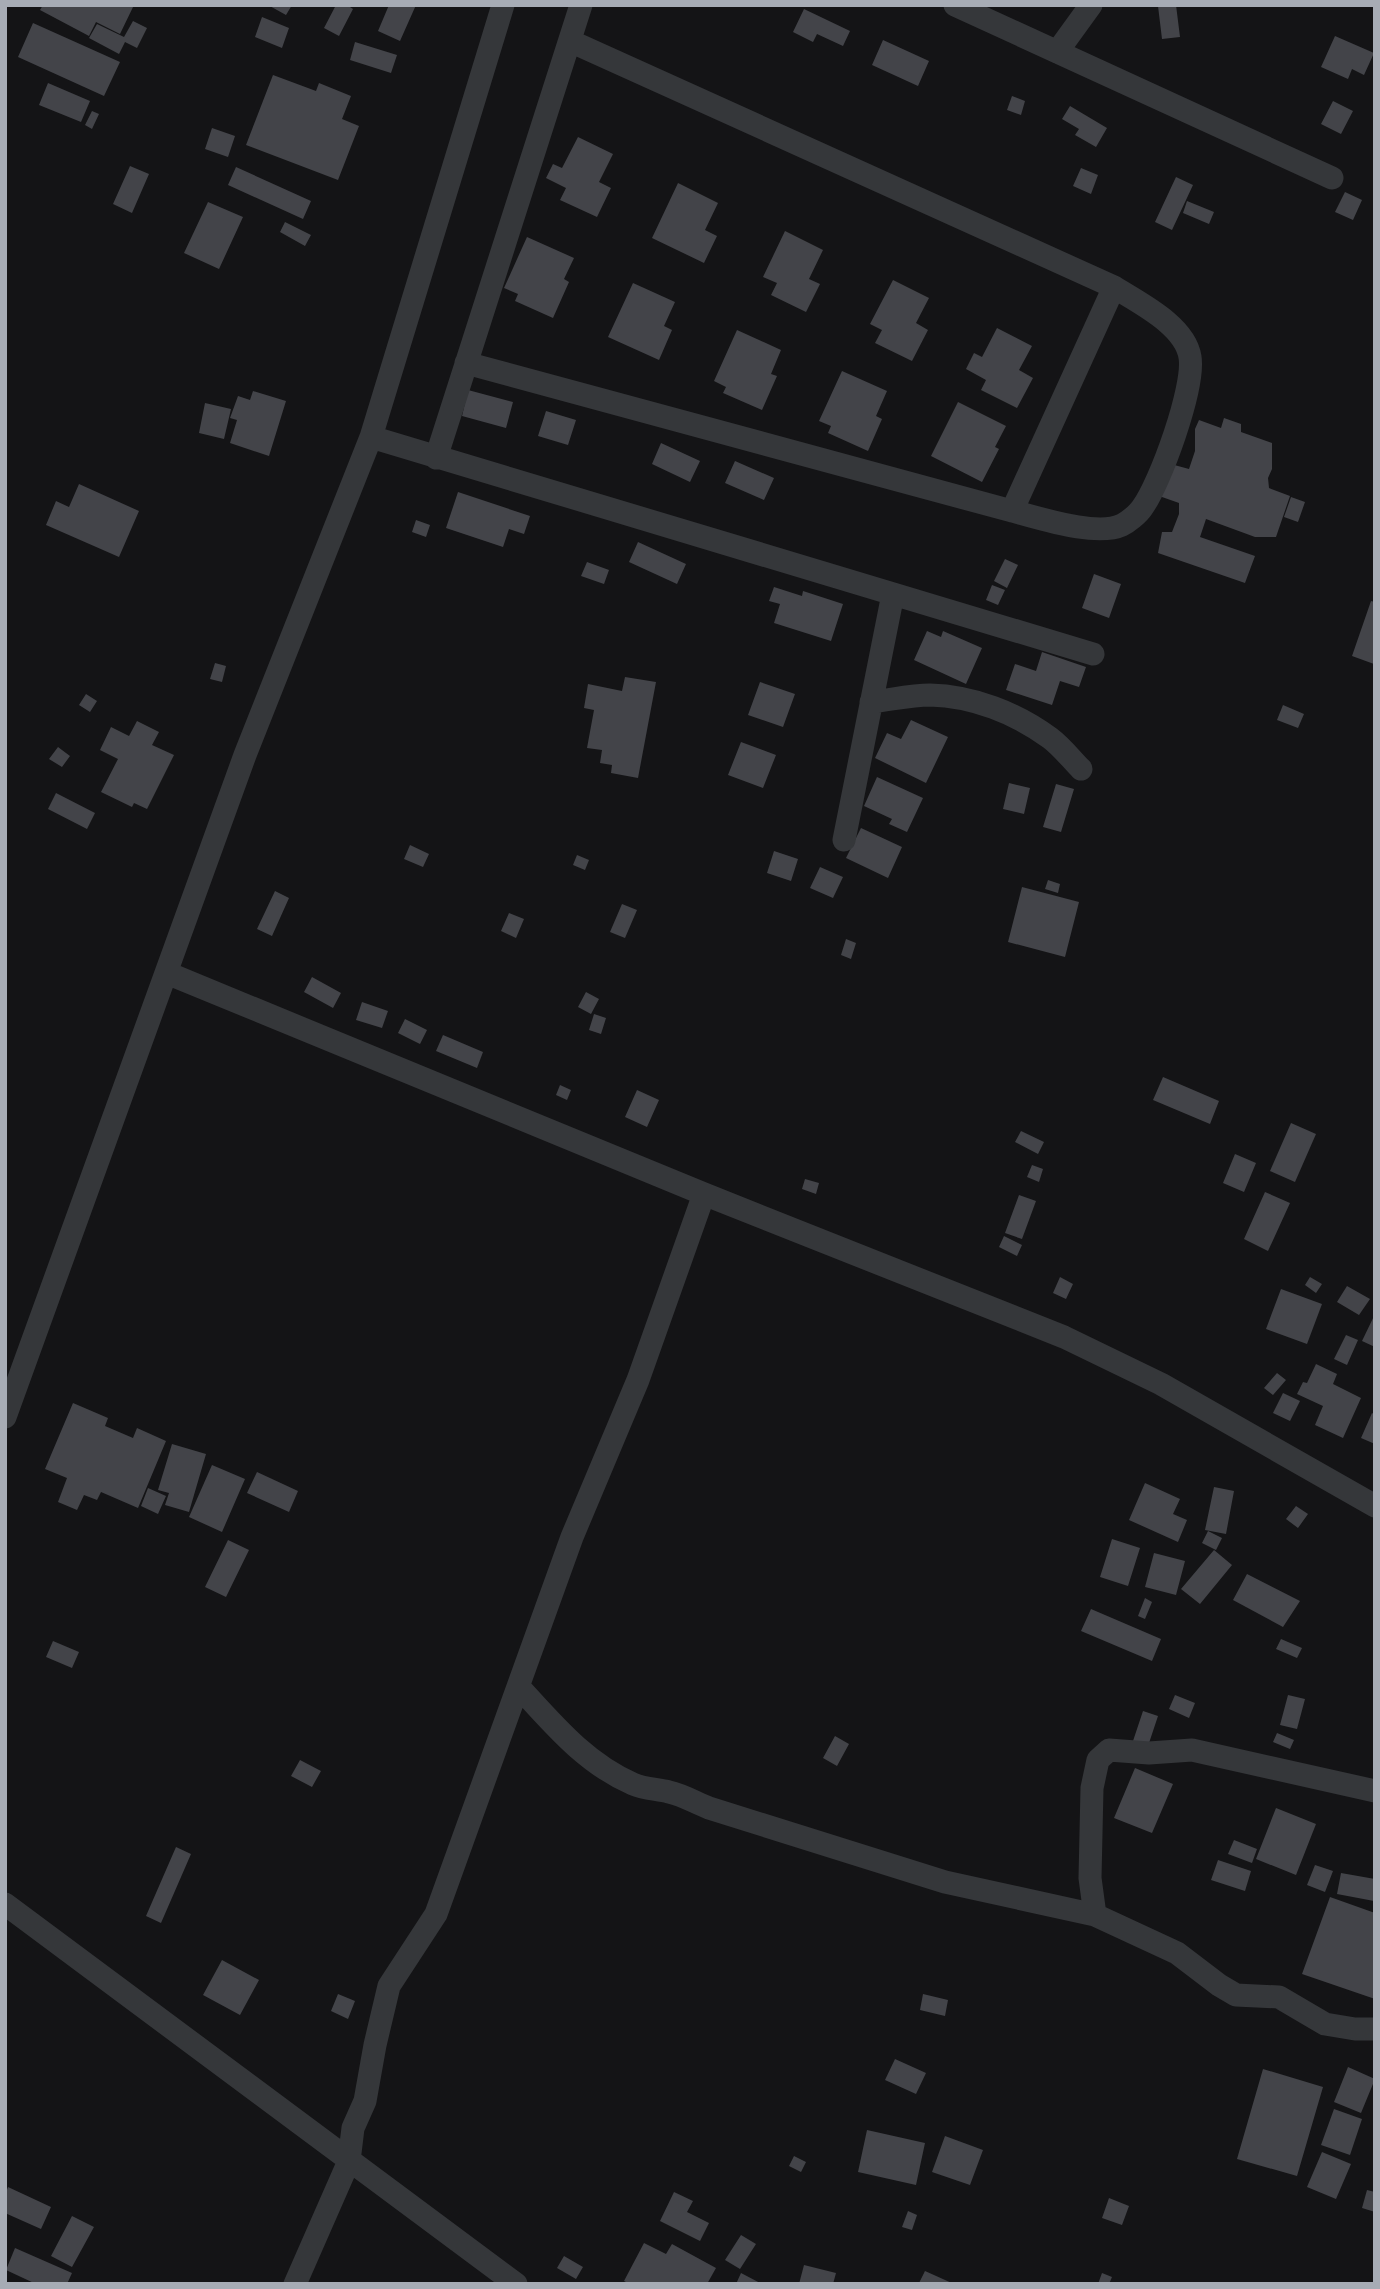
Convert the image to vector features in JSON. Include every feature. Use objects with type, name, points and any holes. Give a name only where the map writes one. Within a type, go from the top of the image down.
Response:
[{"type":"street","points":[[5,1417],[245,755],[371,437],[503,5]]},
{"type":"street","points":[[436,458],[582,5]]},
{"type":"street","points":[[955,5],[1332,178]]},
{"type":"street","points":[[1057,52],[1090,5]]},
{"type":"street","points":[[466,363],[1012,511],[1089,529],[1121,525],[1141,510],[1158,479],[1188,391],[1190,357],[1178,332],[1154,312],[1114,287],[570,41]]},
{"type":"street","points":[[1012,511],[1114,287]]},
{"type":"street","points":[[371,437],[1093,654]]},
{"type":"street","points":[[844,840],[893,594]]},
{"type":"street","points":[[871,702],[928,695],[955,697],[984,704],[1017,717],[1052,740],[1080,769]]},
{"type":"street","points":[[167,973],[704,1194],[1064,1337],[1161,1384],[1375,1506]]},
{"type":"street","points":[[295,2284],[349,2161],[353,2128],[365,2101],[374,2045],[389,1986],[436,1914],[572,1538],[638,1380],[704,1194]]},
{"type":"street","points":[[519,1687],[561,1734],[584,1755],[636,1786],[672,1793],[709,1808],[944,1882],[1095,1916],[1177,1953],[1236,1995],[1279,1997],[1325,2024],[1375,2029]]},
{"type":"street","points":[[1095,1916],[1090,1878],[1092,1788],[1098,1760],[1109,1750],[1149,1753],[1192,1750],[1375,1791]]},
{"type":"street","points":[[5,1904],[516,2284]]},
{"type":"building","points":[[43,5],[134,5],[120,34],[96,22],[89,36],[40,10]]},
{"type":"building","points":[[268,5],[292,5],[286,15]]},
{"type":"building","points":[[336,5],[347,5],[353,9],[339,36],[324,28]]},
{"type":"building","points":[[389,5],[416,5],[400,41],[378,31]]},
{"type":"building","points":[[1176,5],[1180,37],[1162,39],[1158,6]]},
{"type":"building","points":[[804,9],[850,31],[843,46],[817,34],[813,42],[793,32]]},
{"type":"building","points":[[262,17],[289,28],[282,48],[255,37]]},
{"type":"building","points":[[133,21],[147,28],[137,48],[125,42],[119,54],[89,38],[97,24],[124,37]]},
{"type":"building","points":[[33,23],[120,62],[104,96],[18,57]]},
{"type":"building","points":[[1335,36],[1374,53],[1364,75],[1352,69],[1348,79],[1321,67]]},
{"type":"building","points":[[883,40],[929,61],[918,86],[872,65]]},
{"type":"building","points":[[355,42],[397,55],[391,73],[350,60]]},
{"type":"building","points":[[273,75],[316,91],[319,83],[351,96],[342,119],[359,126],[338,180],[246,145]]},
{"type":"building","points":[[48,83],[90,101],[81,122],[39,105]]},
{"type":"building","points":[[1012,96],[1025,101],[1021,115],[1007,110]]},
{"type":"building","points":[[1333,101],[1353,111],[1341,134],[1321,124]]},
{"type":"building","points":[[1070,106],[1107,128],[1096,147],[1075,135],[1079,129],[1062,119]]},
{"type":"building","points":[[92,111],[99,114],[92,129],[85,125]]},
{"type":"building","points":[[212,128],[235,136],[228,157],[205,149]]},
{"type":"building","points":[[578,137],[613,154],[599,182],[611,188],[597,217],[560,200],[566,188],[546,178],[553,164],[562,168]]},
{"type":"building","points":[[130,166],[149,174],[132,213],[113,204]]},
{"type":"building","points":[[236,167],[311,201],[303,219],[228,185]]},
{"type":"building","points":[[1081,168],[1098,175],[1091,194],[1073,186]]},
{"type":"building","points":[[1176,177],[1193,185],[1172,230],[1155,222]]},
{"type":"building","points":[[678,183],[718,203],[705,230],[717,236],[704,263],[652,238]]},
{"type":"building","points":[[1345,192],[1362,200],[1353,220],[1335,212]]},
{"type":"building","points":[[1187,201],[1214,212],[1209,224],[1183,213]]},
{"type":"building","points":[[208,202],[243,217],[219,269],[184,253]]},
{"type":"building","points":[[285,222],[311,235],[305,246],[280,232]]},
{"type":"building","points":[[785,231],[823,250],[809,279],[820,284],[806,312],[771,295],[777,283],[763,277]]},
{"type":"building","points":[[527,237],[574,258],[564,279],[569,282],[553,318],[515,301],[518,294],[504,288]]},
{"type":"building","points":[[893,280],[929,298],[916,323],[928,330],[912,361],[875,343],[882,330],[870,324]]},
{"type":"building","points":[[633,283],[675,302],[664,326],[672,330],[659,360],[608,337]]},
{"type":"building","points":[[997,328],[1032,346],[1019,370],[1033,378],[1017,408],[981,390],[986,380],[966,369],[974,353],[982,357]]},
{"type":"building","points":[[737,330],[781,350],[771,374],[777,376],[762,410],[723,393],[726,387],[714,381]]},
{"type":"building","points":[[842,371],[887,391],[876,416],[882,419],[868,451],[828,433],[831,426],[819,421]]},
{"type":"building","points":[[468,390],[513,402],[506,428],[462,416]]},
{"type":"building","points":[[253,391],[286,401],[269,456],[230,443],[237,420],[230,418],[238,396],[250,400]]},
{"type":"building","points":[[958,402],[1006,426],[995,447],[999,449],[982,482],[931,456]]},
{"type":"building","points":[[205,403],[231,409],[224,439],[199,433]]},
{"type":"building","points":[[546,411],[576,420],[568,445],[538,436]]},
{"type":"building","points":[[1224,418],[1241,424],[1241,432],[1272,443],[1269,488],[1290,496],[1276,537],[1255,537],[1206,519],[1200,537],[1255,556],[1245,583],[1158,553],[1162,532],[1172,532],[1179,514],[1179,503],[1145,491],[1156,460],[1189,469],[1195,451],[1195,429],[1199,420],[1221,428]]},
{"type":"building","points":[[661,443],[700,461],[690,482],[652,464]]},
{"type":"building","points":[[735,461],[774,478],[764,500],[725,483]]},
{"type":"building","points":[[79,484],[139,511],[119,557],[46,525],[56,501],[69,507]]},
{"type":"building","points":[[458,492],[530,516],[524,534],[509,529],[503,547],[446,528]]},
{"type":"building","points":[[1291,497],[1305,502],[1298,522],[1284,517]]},
{"type":"building","points":[[416,520],[430,525],[426,537],[412,532]]},
{"type":"building","points":[[638,542],[686,564],[677,584],[629,562]]},
{"type":"building","points":[[1005,559],[1018,565],[1007,588],[994,581]]},
{"type":"building","points":[[587,562],[609,570],[604,584],[581,576]]},
{"type":"building","points":[[1094,574],[1121,584],[1109,618],[1082,608]]},
{"type":"building","points":[[992,585],[1005,590],[998,605],[986,600]]},
{"type":"building","points":[[774,587],[802,596],[803,591],[843,604],[831,641],[774,623],[780,604],[769,601]]},
{"type":"building","points":[[1371,601],[1375,602],[1374,664],[1352,656]]},
{"type":"building","points":[[927,631],[941,637],[943,631],[982,648],[966,684],[914,660]]},
{"type":"building","points":[[1042,652],[1086,667],[1079,687],[1060,681],[1052,705],[1006,690],[1015,664],[1036,671]]},
{"type":"building","points":[[215,663],[226,666],[222,682],[210,679]]},
{"type":"building","points":[[625,677],[656,682],[638,778],[611,773],[612,765],[600,763],[602,750],[587,748],[594,710],[584,708],[588,684],[622,691]]},
{"type":"building","points":[[760,682],[795,694],[783,727],[748,715]]},
{"type":"building","points":[[86,694],[97,701],[90,712],[79,705]]},
{"type":"building","points":[[1283,705],[1304,714],[1298,728],[1277,720]]},
{"type":"building","points":[[911,720],[948,737],[926,783],[875,758],[887,733],[901,739]]},
{"type":"building","points":[[137,721],[159,732],[152,745],[174,755],[147,809],[134,803],[132,807],[101,792],[118,759],[100,750],[111,727],[129,736]]},
{"type":"building","points":[[741,742],[776,755],[763,788],[728,775]]},
{"type":"building","points":[[58,747],[70,756],[62,767],[49,759]]},
{"type":"building","points":[[877,777],[923,798],[907,832],[889,824],[892,819],[864,806]]},
{"type":"building","points":[[1009,783],[1030,788],[1024,814],[1003,809]]},
{"type":"building","points":[[1056,784],[1074,789],[1061,832],[1043,827]]},
{"type":"building","points":[[56,793],[95,813],[87,829],[48,809]]},
{"type":"building","points":[[861,828],[902,847],[888,878],[846,858]]},
{"type":"building","points":[[410,845],[429,854],[423,867],[404,859]]},
{"type":"building","points":[[774,851],[798,859],[791,881],[767,873]]},
{"type":"building","points":[[577,855],[589,860],[585,870],[573,865]]},
{"type":"building","points":[[820,867],[843,877],[833,898],[810,888]]},
{"type":"building","points":[[1048,880],[1060,884],[1058,893],[1045,889]]},
{"type":"building","points":[[1022,887],[1079,902],[1065,957],[1008,942]]},
{"type":"building","points":[[275,891],[289,898],[272,936],[257,929]]},
{"type":"building","points":[[622,904],[637,910],[625,938],[610,932]]},
{"type":"building","points":[[509,913],[524,919],[516,938],[501,931]]},
{"type":"building","points":[[846,939],[856,943],[851,959],[841,955]]},
{"type":"building","points":[[312,977],[341,993],[333,1008],[304,992]]},
{"type":"building","points":[[586,992],[599,999],[591,1014],[578,1007]]},
{"type":"building","points":[[362,1002],[388,1011],[382,1028],[356,1020]]},
{"type":"building","points":[[594,1014],[606,1018],[601,1034],[589,1030]]},
{"type":"building","points":[[405,1019],[427,1030],[420,1044],[398,1033]]},
{"type":"building","points":[[443,1035],[483,1052],[477,1068],[436,1051]]},
{"type":"building","points":[[1163,1077],[1219,1101],[1210,1124],[1153,1100]]},
{"type":"building","points":[[560,1085],[571,1090],[567,1100],[556,1095]]},
{"type":"building","points":[[637,1090],[659,1100],[647,1127],[625,1117]]},
{"type":"building","points":[[1291,1123],[1316,1134],[1295,1182],[1270,1171]]},
{"type":"building","points":[[1021,1131],[1044,1142],[1038,1154],[1015,1142]]},
{"type":"building","points":[[1235,1154],[1256,1163],[1244,1192],[1223,1183]]},
{"type":"building","points":[[1032,1165],[1043,1169],[1039,1182],[1027,1177]]},
{"type":"building","points":[[805,1179],[819,1183],[816,1194],[802,1189]]},
{"type":"building","points":[[1265,1192],[1290,1203],[1268,1251],[1244,1239]]},
{"type":"building","points":[[1019,1195],[1036,1201],[1022,1239],[1005,1233]]},
{"type":"building","points":[[1004,1236],[1022,1245],[1017,1256],[999,1247]]},
{"type":"building","points":[[1060,1277],[1073,1284],[1066,1299],[1053,1293]]},
{"type":"building","points":[[1310,1277],[1322,1284],[1316,1293],[1305,1285]]},
{"type":"building","points":[[1347,1286],[1370,1299],[1359,1315],[1337,1302]]},
{"type":"building","points":[[1281,1289],[1322,1304],[1307,1344],[1266,1329]]},
{"type":"building","points":[[1375,1314],[1375,1347],[1362,1341]]},
{"type":"building","points":[[1346,1335],[1358,1340],[1347,1365],[1334,1359]]},
{"type":"building","points":[[1316,1364],[1337,1374],[1333,1384],[1361,1398],[1343,1438],[1315,1425],[1323,1406],[1297,1394],[1303,1382],[1307,1383]]},
{"type":"building","points":[[1277,1373],[1286,1380],[1273,1395],[1264,1388]]},
{"type":"building","points":[[1283,1393],[1300,1401],[1290,1421],[1273,1413]]},
{"type":"building","points":[[73,1403],[108,1418],[105,1426],[133,1438],[137,1428],[166,1441],[138,1508],[101,1492],[97,1500],[84,1495],[77,1510],[58,1502],[67,1478],[45,1469]]},
{"type":"building","points":[[1372,1413],[1375,1415],[1375,1444],[1361,1438]]},
{"type":"building","points":[[172,1444],[206,1454],[189,1512],[165,1505],[169,1493],[158,1490]]},
{"type":"building","points":[[212,1465],[245,1479],[222,1532],[189,1517]]},
{"type":"building","points":[[257,1472],[298,1491],[289,1512],[247,1493]]},
{"type":"building","points":[[1145,1483],[1180,1499],[1173,1514],[1187,1520],[1178,1542],[1129,1520]]},
{"type":"building","points":[[1214,1487],[1234,1491],[1226,1534],[1205,1530]]},
{"type":"building","points":[[148,1488],[166,1496],[158,1514],[141,1506]]},
{"type":"building","points":[[1296,1506],[1308,1514],[1298,1528],[1286,1519]]},
{"type":"building","points":[[1208,1531],[1222,1538],[1216,1550],[1202,1543]]},
{"type":"building","points":[[1112,1539],[1140,1548],[1128,1586],[1100,1577]]},
{"type":"building","points":[[228,1540],[249,1550],[226,1597],[205,1587]]},
{"type":"building","points":[[1214,1550],[1232,1565],[1200,1604],[1181,1589]]},
{"type":"building","points":[[1154,1553],[1185,1561],[1176,1595],[1145,1587]]},
{"type":"building","points":[[1247,1574],[1300,1601],[1283,1627],[1233,1600]]},
{"type":"building","points":[[1145,1598],[1152,1602],[1145,1619],[1138,1616]]},
{"type":"building","points":[[1091,1609],[1161,1639],[1152,1661],[1081,1631]]},
{"type":"building","points":[[1281,1639],[1302,1648],[1297,1658],[1276,1649]]},
{"type":"building","points":[[53,1641],[79,1652],[72,1668],[46,1657]]},
{"type":"building","points":[[1175,1695],[1195,1703],[1189,1718],[1169,1709]]},
{"type":"building","points":[[1288,1695],[1305,1699],[1297,1729],[1280,1725]]},
{"type":"building","points":[[1143,1711],[1158,1716],[1146,1752],[1131,1747]]},
{"type":"building","points":[[1277,1733],[1294,1740],[1290,1749],[1273,1742]]},
{"type":"building","points":[[835,1736],[849,1744],[837,1766],[823,1758]]},
{"type":"building","points":[[300,1760],[321,1771],[312,1787],[291,1776]]},
{"type":"building","points":[[1135,1768],[1173,1784],[1152,1833],[1114,1818]]},
{"type":"building","points":[[1276,1808],[1316,1824],[1296,1875],[1256,1859]]},
{"type":"building","points":[[1234,1840],[1257,1849],[1252,1863],[1228,1854]]},
{"type":"building","points":[[176,1847],[191,1854],[161,1923],[146,1916]]},
{"type":"building","points":[[1218,1860],[1251,1871],[1245,1891],[1211,1880]]},
{"type":"building","points":[[1315,1865],[1333,1871],[1325,1892],[1307,1885]]},
{"type":"building","points":[[1341,1873],[1375,1879],[1374,1901],[1337,1894]]},
{"type":"building","points":[[1330,1897],[1375,1913],[1375,1999],[1302,1974]]},
{"type":"building","points":[[222,1960],[259,1980],[240,2015],[203,1995]]},
{"type":"building","points":[[338,1994],[355,2001],[348,2019],[331,2011]]},
{"type":"building","points":[[923,1994],[948,2000],[945,2016],[920,2010]]},
{"type":"building","points":[[895,2059],[926,2073],[916,2094],[885,2080]]},
{"type":"building","points":[[1348,2067],[1375,2079],[1361,2113],[1334,2102]]},
{"type":"building","points":[[1263,2069],[1323,2087],[1297,2176],[1237,2159]]},
{"type":"building","points":[[1334,2109],[1362,2119],[1350,2155],[1321,2145]]},
{"type":"building","points":[[867,2130],[925,2143],[916,2185],[858,2172]]},
{"type":"building","points":[[945,2136],[983,2150],[970,2185],[932,2172]]},
{"type":"building","points":[[1322,2152],[1351,2164],[1336,2199],[1307,2187]]},
{"type":"building","points":[[794,2156],[806,2162],[801,2172],[789,2166]]},
{"type":"building","points":[[8,2187],[51,2207],[41,2229],[5,2213]]},
{"type":"building","points":[[1367,2190],[1375,2192],[1375,2212],[1362,2208]]},
{"type":"building","points":[[674,2192],[693,2201],[687,2212],[709,2223],[700,2241],[660,2221]]},
{"type":"building","points":[[1109,2198],[1129,2206],[1122,2225],[1102,2218]]},
{"type":"building","points":[[908,2211],[917,2215],[912,2230],[902,2227]]},
{"type":"building","points":[[72,2216],[94,2227],[72,2267],[51,2256]]},
{"type":"building","points":[[741,2235],[756,2244],[740,2269],[725,2260]]},
{"type":"building","points":[[644,2243],[666,2254],[672,2244],[716,2268],[707,2284],[630,2284],[624,2281]]},
{"type":"building","points":[[15,2248],[72,2273],[67,2284],[36,2284],[6,2270]]},
{"type":"building","points":[[564,2256],[583,2267],[576,2279],[557,2268]]},
{"type":"building","points":[[804,2265],[836,2273],[833,2284],[799,2284]]},
{"type":"building","points":[[925,2271],[954,2284],[921,2284],[919,2283]]},
{"type":"building","points":[[741,2273],[762,2284],[736,2284]]},
{"type":"building","points":[[1102,2273],[1112,2277],[1109,2284],[1098,2284]]}]
